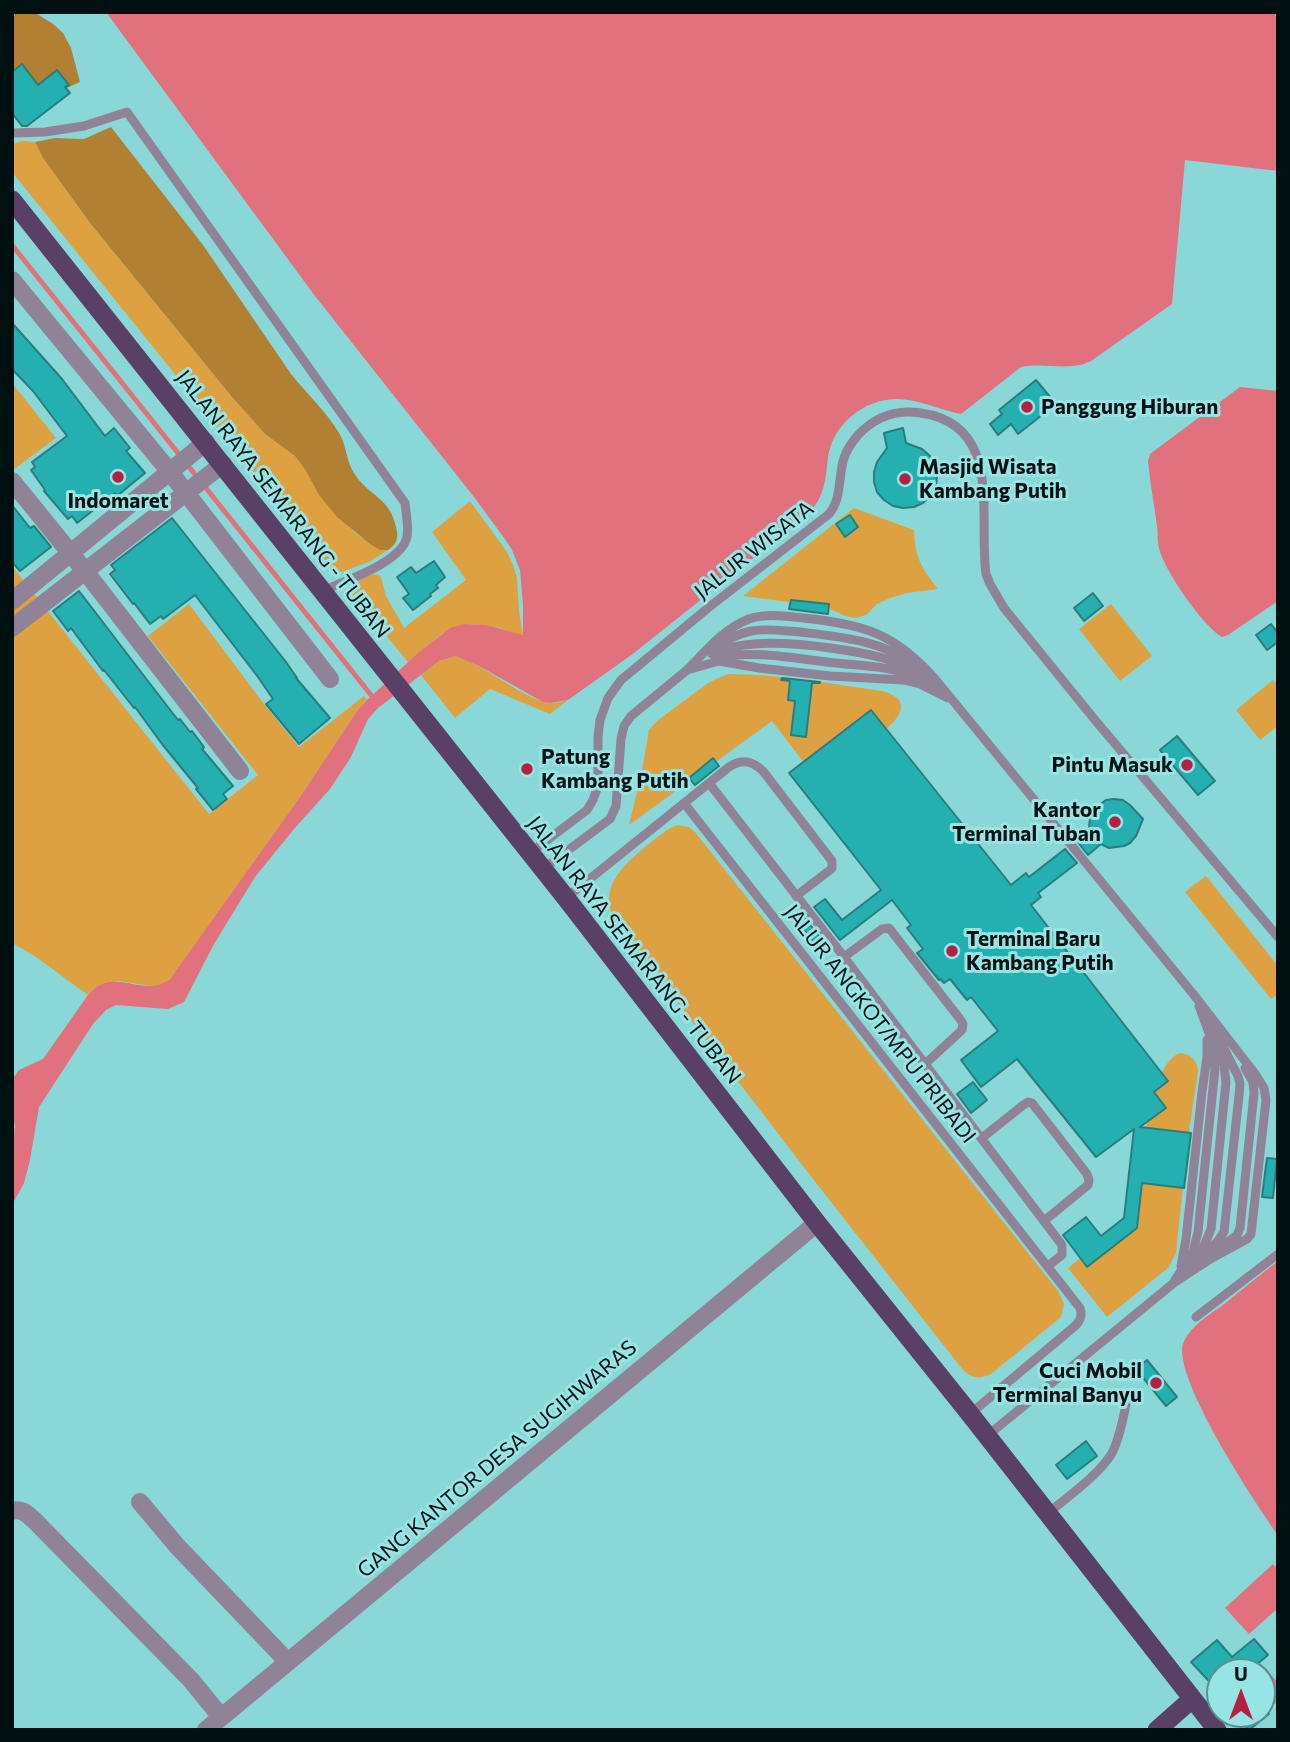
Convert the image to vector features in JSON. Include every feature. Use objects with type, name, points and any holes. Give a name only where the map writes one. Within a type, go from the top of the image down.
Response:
[{"type":"highway","name":"JALAN RAYA SEMARANG - TUBAN","points":[[12,200],[217,469],[367,646],[1217,1730]]},
{"type":"highway","points":[[1157,1730],[1192,1699]]},
{"type":"street","points":[[12,280],[174,468],[330,679]]},
{"type":"street","points":[[12,601],[201,446]]},
{"type":"street","points":[[12,628],[217,469]]},
{"type":"street","points":[[12,481],[240,771]]},
{"type":"street","name":"GANG KANTOR DESA SUGIHWARAS","points":[[206,1730],[817,1223]]},
{"type":"street","points":[[140,1502],[177,1546],[288,1662]]},
{"type":"street","points":[[12,1511],[25,1511],[191,1680],[221,1717]]},
{"type":"lane","points":[[12,132],[45,132],[84,126],[127,112],[405,503],[407,534],[399,551],[383,564],[323,591]]},
{"type":"lane","name":"JALUR WISATA","points":[[530,853],[587,810],[593,800],[598,782],[600,720],[608,698],[621,680],[829,514],[836,503],[844,457],[866,427],[887,415],[912,411],[945,420],[962,432],[973,446],[981,465],[986,574],[1004,608],[1278,937]]},
{"type":"lane","points":[[687,670],[721,635],[749,619],[767,615],[835,621],[891,639],[927,670],[1194,995],[1253,1082],[1254,1100],[1239,1233],[1172,1284],[987,1436]]},
{"type":"lane","points":[[543,869],[610,819],[616,806],[621,739],[624,726],[631,716],[720,644],[747,632],[765,629],[834,636],[877,645],[904,657],[923,671],[953,702]]},
{"type":"lane","points":[[687,670],[717,657],[738,655],[878,668],[908,674],[925,682],[953,702]]},
{"type":"lane","points":[[687,670],[719,661],[772,670],[911,681],[930,688],[953,702]]},
{"type":"lane","name":"JALUR ANGKOT/MPU PRIBADI","points":[[566,898],[729,767],[739,762],[750,762],[763,771],[832,861],[832,868],[796,896]]},
{"type":"lane","name":"JALUR ANGKOT/MPU PRIBADI","points":[[709,783],[1062,1245],[1060,1258],[1048,1266]]},
{"type":"lane","name":"JALUR ANGKOT/MPU PRIBADI","points":[[684,803],[1080,1308],[1082,1314],[1079,1322],[970,1414]]},
{"type":"lane","name":"JALUR ANGKOT/MPU PRIBADI","points":[[844,957],[884,928],[889,928],[960,1020],[962,1030],[925,1064]]},
{"type":"lane","points":[[1172,1284],[1181,1268],[1185,1246],[1208,1047],[1194,995]]},
{"type":"lane","points":[[1172,1284],[1198,1255],[1211,1229],[1226,1097],[1224,1065],[1212,1031],[1194,995]]},
{"type":"lane","points":[[1172,1284],[1212,1248],[1224,1232],[1240,1088],[1235,1067],[1194,995]]},
{"type":"lane","name":"JALUR ANGKOT/MPU PRIBADI","points":[[982,1138],[1022,1106],[1028,1102],[1032,1103],[1087,1174],[1090,1180],[1088,1185],[1044,1221]]},
{"type":"lane","points":[[1196,1317],[1278,1254]]},
{"type":"lane","points":[[1047,1514],[1096,1472],[1111,1455],[1127,1401]]},
{"type":"shaded area","points":[[12,12],[34,12],[63,33],[71,48],[80,82],[62,90],[12,84]]},
{"type":"shaded area","points":[[106,12],[1278,12],[1278,171],[1185,160],[1172,304],[1091,361],[1074,366],[1021,367],[961,414],[897,399],[873,403],[862,409],[843,424],[836,434],[828,457],[823,489],[806,516],[634,653],[568,700],[543,702],[456,656],[439,661],[378,708],[368,719],[351,757],[330,789],[255,877],[214,944],[184,1002],[168,1009],[116,1005],[106,1010],[93,1024],[39,1107],[24,1183],[12,1205],[15,1126],[12,1113],[12,1080],[19,1070],[43,1059],[88,995],[98,986],[118,982],[150,986],[170,979],[300,797],[357,711],[417,654],[450,628],[464,624],[486,625],[523,635],[520,570],[505,539],[315,296]]},
{"type":"shaded area","points":[[111,127],[203,245],[291,374],[334,425],[342,438],[354,473],[384,503],[393,517],[397,538],[388,550],[380,550],[370,544],[337,517],[319,495],[295,456],[265,434],[232,397],[90,223],[43,158],[35,142],[55,138],[84,139]]},
{"type":"shaded area","points":[[22,141],[35,142],[43,158],[90,223],[232,397],[265,434],[295,456],[319,495],[355,533],[380,550],[388,550],[369,562],[336,574],[12,172],[12,144]]},
{"type":"shaded area","points":[[12,383],[56,438],[13,470],[12,469]]},
{"type":"shaded area","points":[[1240,387],[1278,391],[1278,601],[1222,637],[1195,610],[1162,558],[1158,545],[1148,461],[1150,454]]},
{"type":"shaded area","points":[[470,501],[507,552],[513,565],[517,577],[523,636],[499,628],[472,624],[443,633],[408,662],[352,594],[362,578],[379,575],[386,596],[404,628],[466,580],[432,532]]},
{"type":"shaded area","points":[[854,508],[914,530],[920,562],[938,589],[890,598],[877,604],[866,615],[856,618],[826,607],[743,596]]},
{"type":"shaded area","points":[[12,566],[209,814],[258,775],[148,636],[189,604],[299,747],[364,696],[367,700],[164,985],[158,987],[118,981],[93,989],[88,995],[12,943]]},
{"type":"shaded area","points":[[1111,604],[1152,656],[1120,681],[1079,629]]},
{"type":"shaded area","points":[[456,656],[531,697],[554,703],[568,700],[550,714],[490,689],[455,718],[421,675],[439,661]]},
{"type":"shaded area","points":[[729,674],[787,678],[882,691],[897,699],[901,708],[896,720],[884,731],[805,764],[772,721],[629,825],[649,730],[708,683]]},
{"type":"shaded area","points":[[1273,680],[1278,686],[1278,726],[1260,740],[1236,710]]},
{"type":"shaded area","points":[[677,825],[689,827],[695,832],[1058,1291],[1064,1304],[1061,1317],[991,1374],[976,1377],[963,1370],[615,920],[609,898],[620,871],[663,833]]},
{"type":"shaded area","points":[[1206,876],[1278,966],[1278,994],[1271,999],[1185,892]]},
{"type":"shaded area","points":[[1180,1053],[1193,1059],[1198,1072],[1176,1253],[1168,1268],[1107,1317],[1068,1268],[1137,1213],[1151,1101],[1162,1072],[1173,1057]]},
{"type":"shaded area","points":[[1278,1261],[1278,1535],[1217,1439],[1189,1380],[1183,1357],[1184,1341],[1196,1325]]},
{"type":"shaded area","points":[[1273,1564],[1278,1569],[1278,1608],[1249,1634],[1225,1608]]},
{"type":"shaded area","points":[[1276,1681],[1278,1683],[1276,1703]]},
{"type":"building","points":[[22,64],[38,85],[57,70],[69,85],[65,87],[70,93],[27,126],[22,126],[12,113],[12,72]]},
{"type":"building","points":[[12,323],[62,379],[105,436],[114,428],[130,448],[126,451],[145,473],[77,523],[72,516],[68,519],[44,491],[31,470],[35,467],[32,462],[67,436],[33,391],[12,369]]},
{"type":"building","name":"Panggung Hiburan","points":[[1036,380],[1056,404],[1018,434],[1011,424],[998,435],[990,424],[1002,414],[999,410]]},
{"type":"building","name":"Masjid Wisata Kambang Putih","points":[[903,428],[906,443],[922,449],[930,456],[937,476],[936,486],[923,503],[903,508],[893,506],[877,492],[874,472],[877,462],[887,448],[884,433]]},
{"type":"building","points":[[12,505],[30,528],[34,526],[51,547],[20,571],[12,562]]},
{"type":"building","points":[[850,515],[858,527],[845,537],[836,524]]},
{"type":"building","points":[[172,518],[330,718],[299,744],[266,704],[273,699],[258,677],[195,595],[163,619],[161,616],[150,624],[110,574],[115,570],[111,565]]},
{"type":"building","points":[[434,561],[445,577],[436,585],[438,588],[431,596],[413,610],[403,598],[409,594],[397,577],[411,567],[416,573]]},
{"type":"building","points":[[79,591],[178,720],[192,731],[204,747],[202,749],[233,786],[223,794],[227,799],[213,810],[135,707],[103,671],[71,628],[68,631],[53,611]]},
{"type":"building","points":[[1093,593],[1103,606],[1084,621],[1074,608]]},
{"type":"building","points":[[791,600],[829,604],[828,614],[789,609]]},
{"type":"building","points":[[1271,624],[1278,633],[1278,642],[1267,650],[1256,635]]},
{"type":"building","points":[[781,680],[820,682],[812,683],[806,737],[791,735],[795,701],[788,700],[790,681]]},
{"type":"building","points":[[871,710],[1011,885],[1026,873],[1029,877],[1065,849],[1077,863],[1038,893],[1041,897],[1031,905],[1168,1081],[1154,1092],[1166,1108],[1140,1127],[1191,1133],[1184,1188],[1142,1183],[1137,1228],[1087,1267],[1063,1235],[1086,1217],[1101,1236],[1124,1218],[1134,1129],[1096,1157],[1017,1059],[981,1087],[961,1060],[998,1031],[971,997],[967,1000],[950,979],[944,983],[939,980],[917,953],[923,949],[907,928],[911,925],[892,900],[840,940],[814,907],[825,899],[842,920],[881,890],[789,773]]},
{"type":"building","name":"Pintu Masuk","points":[[1177,736],[1215,781],[1198,795],[1160,750]]},
{"type":"building","points":[[713,758],[719,766],[695,785],[689,778]]},
{"type":"building","points":[[1114,799],[1123,800],[1143,819],[1136,836],[1124,846],[1109,848],[1101,844],[1088,855],[1076,840],[1089,829],[1090,817],[1099,805]]},
{"type":"building","points":[[803,916],[829,949],[823,954],[797,921]]},
{"type":"building","points":[[973,1082],[987,1100],[971,1113],[957,1094]]},
{"type":"building","points":[[1267,1158],[1277,1159],[1273,1198],[1262,1197]]},
{"type":"building","name":"Cuci Mobil Terminal Banyu","points":[[1147,1360],[1177,1397],[1166,1406],[1136,1369]]},
{"type":"building","points":[[1086,1441],[1097,1456],[1067,1479],[1056,1465]]},
{"type":"building","points":[[1254,1639],[1268,1655],[1264,1658],[1206,1658],[1206,1678],[1191,1662],[1217,1640],[1232,1657]]},
{"type":"waterway","points":[[12,245],[375,700]]},
{"type":"place","name":"Panggung Hiburan","points":[[1027,407]]},
{"type":"place","name":"Indomaret","points":[[118,477]]},
{"type":"place","name":"Masjid Wisata Kambang Putih","points":[[905,479]]},
{"type":"place","name":"Pintu Masuk","points":[[1187,765]]},
{"type":"place","name":"Patung Kambang Putih","points":[[527,769]]},
{"type":"place","name":"Kantor Terminal Tuban","points":[[1115,822]]},
{"type":"place","name":"Terminal Baru Kambang Putih","points":[[952,951]]},
{"type":"place","name":"Cuci Mobil Terminal Banyu","points":[[1156,1383]]}]
